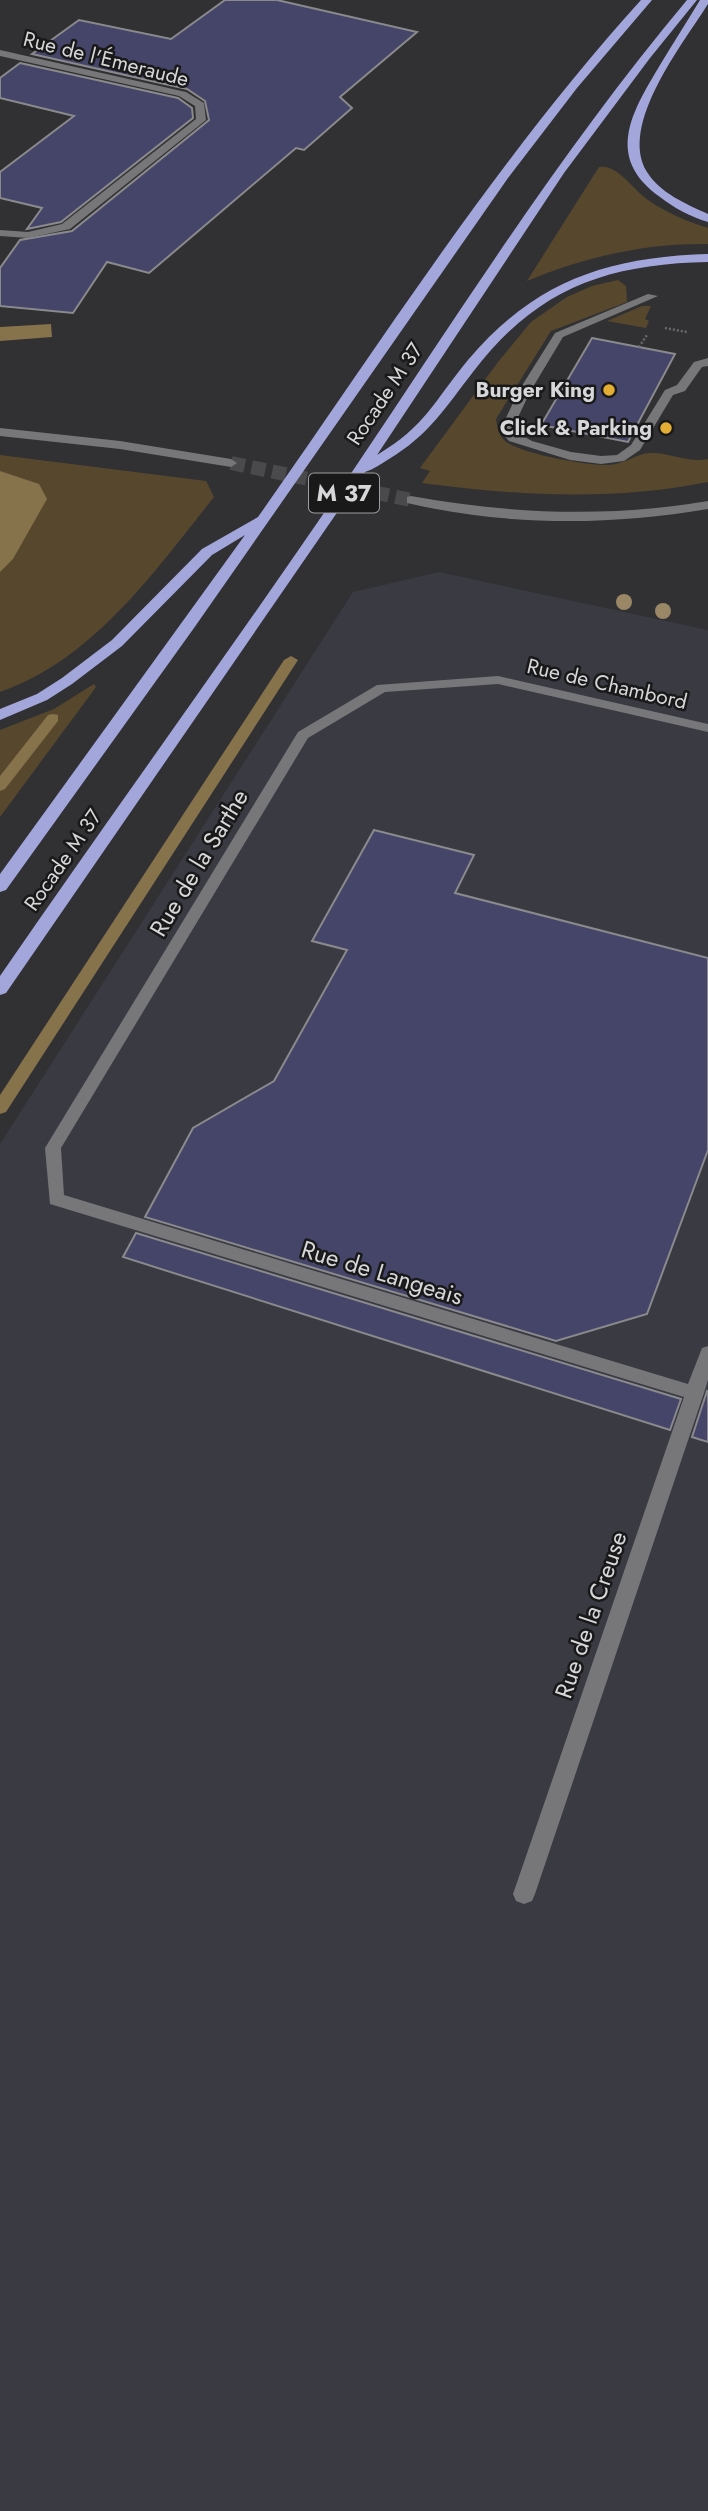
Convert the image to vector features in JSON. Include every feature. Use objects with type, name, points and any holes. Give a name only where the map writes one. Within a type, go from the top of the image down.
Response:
[{"type":"highway","name":"Rocade M 37","points":[[0,886],[516,159],[598,52],[647,0]]},
{"type":"highway","name":"Rocade M 37","points":[[0,989],[358,473],[565,162],[652,46],[692,0]]},
{"type":"highway","points":[[705,0],[643,102],[630,139],[639,172],[654,188],[671,201],[708,218]]},
{"type":"highway","name":"M 37","points":[[358,473],[419,433],[492,339],[533,304],[571,283],[606,270],[663,260],[708,258]]},
{"type":"highway","name":"M 37","points":[[0,715],[42,697],[67,681],[117,643],[207,552],[264,517]]},
{"type":"street","name":"Rue de l'Émeraude","points":[[0,53],[182,94],[200,105],[201,120],[66,227],[28,234],[0,233]]},
{"type":"street","points":[[652,296],[559,335],[524,392],[506,431],[513,438],[528,444],[570,456],[601,460],[620,458],[636,447],[669,393],[681,388],[698,364],[708,362]]},
{"type":"street","points":[[0,432],[120,445],[231,463]]},
{"type":"street","points":[[411,500],[495,514],[562,519],[657,515],[708,505]]},
{"type":"street","name":"Rue de Chambord","points":[[498,680],[708,728]]},
{"type":"street","name":"Rue de la Sarthe","points":[[56,1199],[53,1148],[303,735],[382,688],[498,680]]},
{"type":"street","name":"Rue de Langeais","points":[[56,1199],[695,1393]]},
{"type":"street","name":"Rue de la Creuse","points":[[524,1894],[708,1353]]},
{"type":"path","points":[[639,347],[653,326]]},
{"type":"path","points":[[664,328],[688,332]]},
{"type":"shaded area","points":[[599,167],[613,169],[619,173],[642,196],[662,209],[708,228],[708,244],[661,246],[616,253],[593,258],[527,281]]},
{"type":"shaded area","points":[[618,280],[626,286],[627,302],[551,331],[496,419],[500,434],[510,444],[521,449],[552,458],[598,465],[613,465],[649,453],[693,460],[708,459],[708,482],[601,494],[494,491],[422,483],[430,471],[420,468],[531,322],[567,297],[592,286]]},
{"type":"shaded area","points":[[642,306],[651,306],[645,319],[649,321],[646,328],[607,321]]},
{"type":"shaded area","points":[[51,324],[52,337],[0,341],[0,327]]},
{"type":"shaded area","points":[[0,455],[206,481],[214,497],[145,583],[93,636],[34,677],[0,692]]},
{"type":"shaded area","points":[[0,471],[39,484],[47,499],[13,559],[0,572]]},
{"type":"shaded area","points":[[439,572],[708,630],[708,2511],[0,2511],[0,1144],[353,592]]},
{"type":"shaded area","points":[[94,684],[96,687],[0,817],[0,730],[54,709]]},
{"type":"building","points":[[225,0],[277,0],[417,32],[340,97],[352,108],[304,150],[296,148],[149,273],[107,262],[73,313],[0,306],[0,268],[20,240],[72,231],[209,120],[205,101],[187,89],[32,54],[79,20],[171,39]]},
{"type":"building","points":[[20,63],[178,98],[192,108],[193,118],[61,222],[27,229],[42,208],[0,198],[0,172],[74,116],[0,98],[0,78]]},
{"type":"building","name":"Burger King","points":[[592,338],[675,354],[628,442],[541,425]]},
{"type":"building","points":[[374,830],[474,855],[455,893],[708,958],[708,1150],[647,1314],[556,1341],[145,1217],[193,1128],[274,1081],[347,950],[312,941]]},
{"type":"building","points":[[136,1233],[681,1399],[670,1430],[123,1257]]},
{"type":"building","points":[[708,1392],[708,1442],[692,1437]]},
{"type":"waterway","points":[[0,1108],[291,660]]},
{"type":"waterway","points":[[0,786],[53,718]]},
{"type":"tunnel","points":[[231,463],[411,500]]},
{"type":"place","name":"Burger King","points":[[609,390]]},
{"type":"place","name":"Click & Parking","points":[[666,428]]}]
